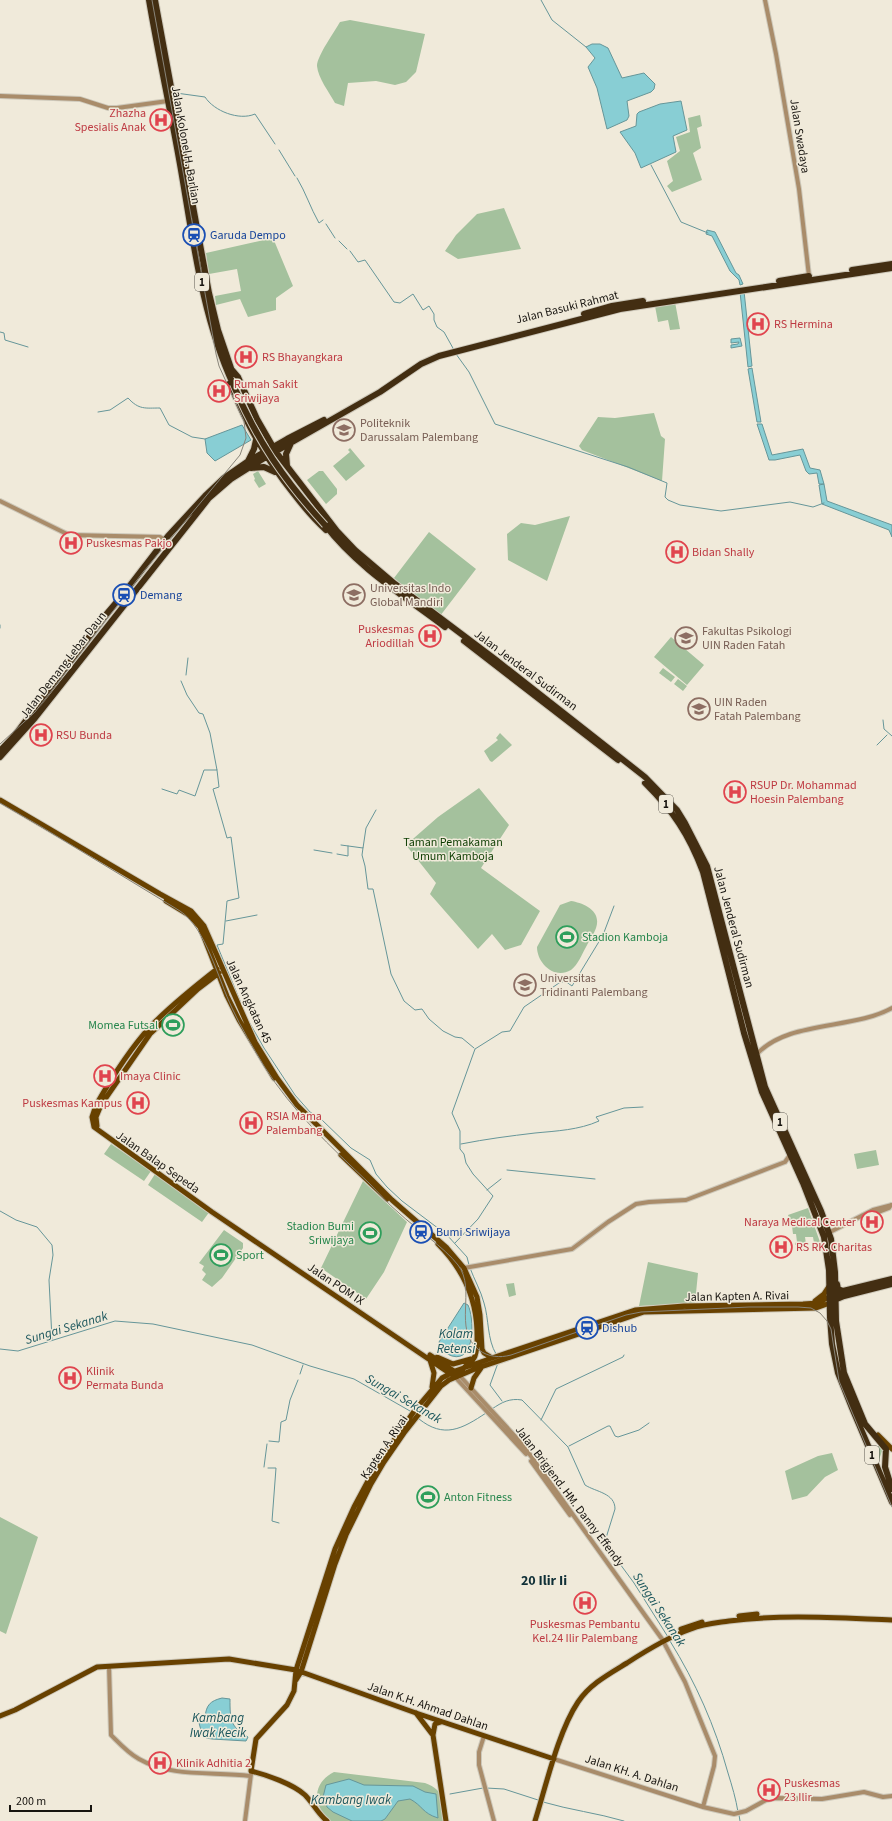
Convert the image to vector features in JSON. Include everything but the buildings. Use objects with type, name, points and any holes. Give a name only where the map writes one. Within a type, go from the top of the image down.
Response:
[{"type":"highway","name":"Jalan Kolonel H. Barlian","points":[[149,0],[168,101],[198,229],[213,309],[229,370]]},
{"type":"highway","name":"1","points":[[155,0],[185,176]]},
{"type":"highway","name":"Jalan Kolonel H. Barlian","points":[[185,176],[190,231],[208,310],[229,370],[255,432],[268,454],[296,493],[334,532]]},
{"type":"highway","name":"Jalan Basuki Rahmat","points":[[275,449],[380,392],[421,364],[455,350],[620,310],[809,276],[892,264]]},
{"type":"highway","name":"Jalan Basuki Rahmat","points":[[742,288],[892,268]]},
{"type":"highway","name":"Jalan Jenderal Sudirman","points":[[229,370],[238,377],[257,419],[287,467],[324,514],[334,532],[363,564],[411,603],[461,636],[592,734],[645,777],[677,810],[698,845],[707,866],[715,908],[754,1057],[824,1238],[828,1258],[830,1285],[841,1362],[848,1384],[865,1424],[880,1443],[890,1450]]},
{"type":"highway","points":[[229,370],[228,379],[247,423],[277,474]]},
{"type":"highway","points":[[247,423],[253,426],[257,423],[257,419]]},
{"type":"highway","points":[[266,434],[275,439],[289,441],[286,454],[287,467]]},
{"type":"highway","points":[[256,440],[254,451],[248,465],[266,467],[277,474],[324,529],[334,532]]},
{"type":"highway","name":"Jalan Demang Lebar Daun","points":[[0,757],[35,718],[104,617],[166,540],[205,496],[224,478],[275,449]]},
{"type":"highway","name":"Jalan Demang Lebar Daun","points":[[0,751],[15,735],[209,498],[248,465]]},
{"type":"highway","points":[[283,480],[283,476],[286,472],[292,474]]},
{"type":"highway","name":"Jalan Jenderal Sudirman","points":[[791,1153],[830,1230],[832,1246],[833,1298],[832,1344],[838,1372],[892,1502]]},
{"type":"highway","points":[[830,1230],[834,1249],[837,1287],[839,1290],[843,1291]]},
{"type":"highway","points":[[833,1298],[843,1291],[892,1279]]},
{"type":"highway","points":[[833,1298],[892,1284]]},
{"type":"highway","points":[[871,1452],[873,1445],[880,1443]]},
{"type":"highway","name":"1","points":[[890,1450],[885,1466],[892,1489]]},
{"type":"main road","name":"Jalan Angkatan 45","points":[[0,801],[186,913],[197,923],[205,932],[220,973],[269,1068]]},
{"type":"main road","points":[[220,973],[227,996],[239,1020],[294,1108],[451,1258],[470,1290],[480,1315]]},
{"type":"main road","name":"Jalan Balap Sepeda","points":[[213,1211],[108,1136],[96,1126],[92,1117],[96,1105],[140,1039],[150,1027],[176,1002],[220,973]]},
{"type":"main road","points":[[383,1194],[450,1252],[465,1268],[477,1297],[484,1353],[496,1359]]},
{"type":"main road","name":"Jalan POM IX","points":[[213,1211],[430,1357],[449,1374]]},
{"type":"main road","points":[[811,1304],[822,1297],[830,1285]]},
{"type":"main road","name":"Jalan Kapten A. Rivai","points":[[643,1311],[811,1304],[833,1298]]},
{"type":"main road","name":"Jalan Kapten A. Rivai","points":[[643,1311],[816,1308],[833,1298]]},
{"type":"main road","points":[[458,1373],[474,1358],[477,1345],[474,1302]]},
{"type":"main road","name":"Kapten A. Rivai","points":[[251,1774],[254,1745],[259,1735],[287,1705],[294,1691],[302,1660],[335,1564],[352,1520],[384,1462],[432,1389],[442,1378],[449,1374],[482,1367],[496,1359],[536,1344],[635,1312],[643,1311]]},
{"type":"main road","name":"Kapten A. Rivai","points":[[496,1359],[635,1312]]},
{"type":"main road","points":[[477,1345],[482,1339]]},
{"type":"main road","points":[[430,1357],[453,1364],[474,1358]]},
{"type":"main road","points":[[430,1357],[458,1373],[496,1359]]},
{"type":"main road","points":[[430,1357],[434,1373],[432,1389]]},
{"type":"main road","points":[[469,1389],[474,1378],[482,1367]]},
{"type":"main road","name":"Kapten A. Rivai","points":[[417,1411],[441,1386],[458,1373]]},
{"type":"main road","points":[[865,1424],[890,1450]]},
{"type":"main road","points":[[535,1821],[554,1758],[571,1714],[587,1690],[598,1681],[672,1635],[704,1625],[753,1618],[786,1616],[892,1619]]},
{"type":"main road","name":"Jalan K.H. Ahmad Dahlan","points":[[0,1716],[29,1703],[91,1668],[229,1659],[299,1671],[442,1722],[554,1758]]},
{"type":"main road","points":[[416,1713],[433,1735]]},
{"type":"main road","points":[[442,1722],[435,1724],[433,1735],[446,1821]]},
{"type":"main road","points":[[251,1774],[274,1778],[298,1790],[304,1794],[326,1820]]},
{"type":"street","name":"Jalan Swadaya","points":[[765,0],[776,54],[799,189],[809,276]]},
{"type":"street","points":[[0,96],[80,99],[108,108],[168,101]]},
{"type":"street","points":[[0,501],[69,535],[160,537],[166,540]]},
{"type":"street","points":[[754,1057],[767,1046],[791,1035],[810,1029],[881,1014],[892,1008]]},
{"type":"street","points":[[465,1268],[518,1260],[572,1248],[580,1244],[608,1222],[636,1204],[686,1200],[788,1160],[791,1153]]},
{"type":"street","points":[[830,1230],[863,1215],[889,1208],[892,1205]]},
{"type":"street","name":"Jalan Brigjend. HM. Danny Effendy","points":[[458,1373],[479,1401],[487,1408],[525,1453],[578,1523],[662,1642],[682,1674],[715,1756],[714,1766],[703,1807]]},
{"type":"street","points":[[109,1666],[111,1735],[131,1755],[150,1764],[167,1769],[199,1774],[251,1774],[246,1821]]},
{"type":"street","points":[[484,1736],[479,1757],[485,1788],[494,1821]]},
{"type":"street","name":"Jalan KH. A. Dahlan","points":[[554,1758],[703,1807],[734,1814],[743,1812],[766,1800],[775,1798],[822,1799],[864,1792],[882,1797],[892,1796]]},
{"type":"green space","points":[[350,20],[425,34],[416,72],[406,82],[395,85],[376,81],[348,83],[344,106],[335,103],[322,80],[317,66],[323,50],[340,22]]},
{"type":"green space","points":[[700,115],[702,126],[697,128],[701,148],[693,153],[702,180],[672,192],[667,186],[673,181],[667,161],[680,151],[676,137],[690,132],[688,118]]},
{"type":"green space","points":[[504,208],[521,249],[458,259],[445,251],[456,235],[477,214]]},
{"type":"green space","points":[[273,238],[293,286],[276,298],[276,310],[248,317],[240,299],[216,305],[215,296],[241,291],[237,269],[209,274],[206,253]]},
{"type":"green space","points":[[675,302],[680,329],[670,330],[668,320],[658,322],[655,306]]},
{"type":"green space","points":[[654,413],[661,436],[665,439],[662,481],[582,450],[579,446],[598,417],[615,418]]},
{"type":"green space","points":[[350,448],[365,466],[346,481],[333,466],[350,452],[348,450]]},
{"type":"green space","points":[[258,471],[266,484],[259,488],[254,480],[253,474]]},
{"type":"green space","points":[[319,471],[323,471],[337,489],[337,494],[326,504],[307,480]]},
{"type":"green space","points":[[570,516],[547,581],[508,560],[507,534],[521,523],[535,525]]},
{"type":"green space","points":[[429,532],[476,569],[440,616],[394,578]]},
{"type":"green space","points":[[671,637],[704,665],[687,685],[654,657]]},
{"type":"green space","points":[[663,668],[675,677],[671,682],[659,673]]},
{"type":"green space","points":[[678,679],[687,686],[683,691],[674,684]]},
{"type":"green space","points":[[500,733],[512,745],[492,762],[484,751],[498,740],[496,738]]},
{"type":"green space","name":"Taman Pemakaman Umum Kamboja","points":[[479,788],[509,825],[481,868],[540,911],[521,945],[505,950],[492,934],[478,949],[430,894],[436,883],[406,845],[438,817]]},
{"type":"green space","name":"Stadion Kamboja","points":[[571,901],[586,906],[594,912],[597,922],[596,928],[576,965],[565,973],[559,973],[543,964],[537,947],[560,905]]},
{"type":"green space","points":[[111,1144],[151,1171],[144,1181],[104,1154]]},
{"type":"green space","points":[[876,1150],[879,1165],[857,1169],[854,1154]]},
{"type":"green space","points":[[155,1174],[210,1211],[202,1222],[148,1185]]},
{"type":"green space","name":"Stadion Bumi Sriwijaya","points":[[363,1181],[407,1222],[384,1272],[366,1299],[321,1268]]},
{"type":"green space","points":[[808,1208],[820,1242],[814,1243],[813,1237],[805,1237],[806,1244],[795,1245],[797,1242],[796,1234],[793,1234],[788,1215]]},
{"type":"green space","name":"Sport","points":[[224,1230],[243,1243],[243,1248],[222,1278],[212,1287],[202,1280],[206,1274],[202,1270],[204,1266],[199,1263]]},
{"type":"green space","points":[[648,1262],[698,1273],[695,1303],[639,1306]]},
{"type":"green space","points":[[514,1283],[516,1295],[509,1297],[506,1284]]},
{"type":"green space","points":[[876,1446],[880,1446],[882,1451],[879,1460],[875,1450]]},
{"type":"green space","points":[[832,1453],[838,1470],[825,1477],[807,1496],[792,1500],[785,1471],[818,1456]]},
{"type":"green space","points":[[0,1517],[38,1537],[6,1634],[0,1631]]},
{"type":"green space","name":"Kambang Iwak","points":[[334,1772],[425,1783],[432,1786],[440,1793],[442,1798],[444,1821],[331,1821],[320,1809],[317,1795],[318,1788],[322,1782]]},
{"type":"water","points":[[592,44],[600,44],[608,48],[622,78],[644,73],[655,84],[654,89],[651,92],[627,101],[629,116],[627,120],[607,129],[597,88],[588,67],[595,58],[586,47]]},
{"type":"water","points":[[681,101],[687,130],[673,136],[676,152],[641,168],[635,153],[620,132],[636,126],[637,114],[639,112],[660,104]]},
{"type":"water","points":[[707,230],[715,232],[743,284],[740,285],[739,280],[730,271],[712,236],[706,234]]},
{"type":"water","points":[[744,291],[752,366],[748,367],[740,292]]},
{"type":"water","points":[[740,338],[742,346],[731,348],[731,345],[738,344],[739,342],[731,343],[731,339]]},
{"type":"water","points":[[752,368],[761,422],[757,422],[748,369]]},
{"type":"water","points":[[757,424],[762,424],[772,455],[803,449],[810,468],[820,470],[824,484],[819,484],[817,473],[809,474],[806,471],[800,455],[769,460]]},
{"type":"water","points":[[242,425],[251,440],[215,461],[207,453],[205,439]]},
{"type":"water","points":[[824,484],[827,501],[892,525],[892,537],[889,530],[822,504],[819,485]]},
{"type":"water","points":[[224,1246],[231,1250],[220,1267],[213,1262]]},
{"type":"water","name":"Kolam Retensi","points":[[464,1303],[468,1305],[470,1311],[472,1328],[471,1338],[465,1353],[460,1356],[452,1356],[441,1349],[439,1342]]},
{"type":"water","name":"Kambang Iwak Kecik","points":[[222,1698],[230,1699],[232,1722],[238,1730],[248,1737],[246,1741],[212,1739],[206,1738],[202,1734],[199,1723],[205,1718],[206,1710],[209,1704]]},
{"type":"water","name":"Kambang Iwak","points":[[349,1779],[364,1785],[413,1786],[425,1792],[436,1794],[438,1818],[426,1812],[410,1799],[398,1801],[385,1819],[381,1821],[352,1821],[333,1812],[327,1807],[323,1797],[326,1785]]},
{"type":"waterway","points":[[541,0],[552,20],[586,47]]},
{"type":"waterway","points":[[176,93],[205,97],[214,107],[227,113],[242,116],[255,114],[275,144]]},
{"type":"waterway","points":[[279,150],[295,176]]},
{"type":"waterway","points":[[651,165],[681,222],[708,233]]},
{"type":"waterway","points":[[297,178],[319,223],[323,220]]},
{"type":"waterway","points":[[326,224],[335,238]]},
{"type":"waterway","points":[[339,241],[347,249]]},
{"type":"waterway","points":[[350,251],[358,262],[365,260],[394,302],[400,303],[413,294],[423,310],[429,306],[434,314],[434,320],[437,327],[444,332],[454,350]]},
{"type":"waterway","points":[[0,332],[4,333],[5,340],[28,347]]},
{"type":"waterway","points":[[456,354],[469,372],[495,424],[628,467],[667,483],[665,497],[668,500],[680,505],[721,511],[790,502],[813,507],[824,503]]},
{"type":"waterway","points":[[98,412],[110,410],[128,398],[139,406],[146,408],[160,408],[169,425],[192,437],[205,439]]},
{"type":"waterway","points":[[186,675],[188,658]]},
{"type":"waterway","points":[[162,789],[177,794],[179,790],[195,796],[204,770],[217,770],[210,733],[203,714],[199,713],[187,695],[181,681]]},
{"type":"waterway","points":[[883,720],[884,729],[892,736]]},
{"type":"waterway","points":[[877,745],[887,735]]},
{"type":"waterway","points":[[217,770],[219,787],[213,789],[227,838],[231,837],[239,898],[227,901],[223,944],[217,945],[243,1008]]},
{"type":"waterway","points":[[341,845],[363,848],[366,828],[376,810]]},
{"type":"waterway","points":[[337,854],[348,856],[348,846]]},
{"type":"waterway","points":[[363,848],[362,855],[368,889],[373,889],[391,974],[404,1001],[415,1010],[422,1009],[429,1019],[443,1031],[455,1037],[462,1038],[474,1048]]},
{"type":"waterway","points":[[314,850],[332,853]]},
{"type":"waterway","points":[[455,1243],[478,1219],[493,1196],[473,1174],[466,1163],[464,1154],[460,1149],[460,1131],[452,1113],[475,1049],[502,1032],[510,1031],[524,1007],[559,983],[565,981],[572,986],[603,935],[614,906]]},
{"type":"waterway","points":[[226,921],[257,915]]},
{"type":"waterway","points":[[248,1020],[264,1048],[295,1095],[310,1112],[321,1119],[351,1148],[370,1160],[376,1174],[387,1187],[402,1201],[447,1235],[467,1257],[469,1265]]},
{"type":"waterway","points":[[461,1144],[507,1136],[575,1128],[599,1121],[596,1117],[624,1108],[643,1107]]},
{"type":"waterway","points":[[507,1170],[595,1179]]},
{"type":"waterway","points":[[487,1190],[501,1179]]},
{"type":"waterway","points":[[0,1211],[16,1220],[37,1227],[52,1245],[53,1255],[49,1280],[52,1339]]},
{"type":"waterway","points":[[470,1268],[483,1299],[491,1342],[496,1354]]},
{"type":"waterway","name":"Sungai Sekanak","points":[[0,1349],[18,1351],[115,1321],[153,1324],[252,1345],[310,1366],[354,1379],[410,1411]]},
{"type":"waterway","points":[[541,1420],[556,1389],[623,1357],[624,1355]]},
{"type":"waterway","points":[[498,1363],[490,1385],[502,1401]]},
{"type":"waterway","points":[[300,1374],[303,1365]]},
{"type":"waterway","points":[[269,1441],[279,1442],[281,1422],[286,1420],[290,1400],[298,1380]]},
{"type":"waterway","name":"Sungai Sekanak","points":[[492,1409],[506,1401],[522,1400],[568,1447],[585,1485],[612,1499],[615,1509],[606,1538],[609,1549],[634,1583],[668,1637]]},
{"type":"waterway","name":"Sungai Sekanak","points":[[419,1419],[437,1429],[453,1430],[469,1424],[486,1413]]},
{"type":"waterway","points":[[569,1446],[608,1426],[610,1426],[615,1436],[618,1437],[639,1430],[649,1423]]},
{"type":"waterway","points":[[264,1467],[267,1444]]},
{"type":"waterway","points":[[268,1468],[276,1468],[272,1521],[279,1523]]},
{"type":"waterway","name":"Sungai Sekanak","points":[[670,1641],[688,1673],[711,1722],[734,1792],[738,1812]]},
{"type":"waterway","points":[[450,1794],[483,1788]]},
{"type":"waterway","points":[[486,1788],[504,1789],[538,1800]]},
{"type":"waterway","points":[[543,1802],[624,1821]]},
{"type":"waterway","name":"Sungai Sekanak","points":[[739,1815],[740,1821]]},
{"type":"tram line","points":[[0,744],[35,712],[144,571],[240,455],[246,438],[244,421],[219,366],[216,354],[152,0]]},
{"type":"tram line","points":[[0,803],[180,911],[189,919],[197,929],[204,942],[243,1030],[264,1066],[287,1098],[313,1128],[391,1206],[438,1245],[458,1265],[466,1286],[467,1331],[471,1341],[479,1350],[494,1356],[511,1355],[626,1315],[641,1312],[749,1307],[811,1308],[820,1313],[827,1321],[831,1329],[839,1381],[892,1507]]},
{"type":"place","name":"Zhazha Spesialis Anak","points":[[161,120]]},
{"type":"place","name":"Garuda Dempo","points":[[194,235]]},
{"type":"place","name":"RS Hermina","points":[[758,324]]},
{"type":"place","name":"RS Bhayangkara","points":[[246,357]]},
{"type":"place","name":"Rumah Sakit Sriwijaya","points":[[219,391]]},
{"type":"place","name":"Politeknik Darussalam Palembang","points":[[344,430]]},
{"type":"place","name":"Puskesmas Pakjo","points":[[71,543]]},
{"type":"place","name":"Bidan Shally","points":[[677,552]]},
{"type":"place","name":"Demang","points":[[124,595]]},
{"type":"place","name":"Universitas Indo Global Mandiri","points":[[354,595]]},
{"type":"place","name":"Puskesmas Ariodillah","points":[[430,636]]},
{"type":"place","name":"Fakultas Psikologi UIN Raden Fatah","points":[[686,638]]},
{"type":"place","name":"UIN Raden Fatah Palembang","points":[[699,709]]},
{"type":"place","name":"RSU Bunda","points":[[41,735]]},
{"type":"place","name":"RSUP Dr. Mohammad Hoesin Palembang","points":[[735,792]]},
{"type":"place","name":"Stadion Kamboja","points":[[567,937]]},
{"type":"place","name":"Universitas Tridinanti Palembang","points":[[525,985]]},
{"type":"place","name":"Momea Futsal","points":[[173,1025]]},
{"type":"place","name":"Imaya Clinic","points":[[105,1076]]},
{"type":"place","name":"Puskesmas Kampus","points":[[138,1103]]},
{"type":"place","name":"RSIA Mama Palembang","points":[[251,1123]]},
{"type":"place","name":"Naraya Medical Center","points":[[872,1222]]},
{"type":"place","name":"Bumi Sriwijaya","points":[[421,1232]]},
{"type":"place","name":"Stadion Bumi Sriwijaya","points":[[370,1233]]},
{"type":"place","name":"RS RK. Charitas","points":[[781,1247]]},
{"type":"place","name":"Sport","points":[[221,1255]]},
{"type":"place","name":"Dishub","points":[[587,1328]]},
{"type":"place","name":"Klinik Permata Bunda","points":[[70,1378]]},
{"type":"place","name":"Anton Fitness","points":[[428,1497]]},
{"type":"place","name":"Puskesmas Pembantu Kel.24 Ilir Palembang","points":[[585,1603]]},
{"type":"place","name":"Klinik Adhitia 2","points":[[160,1763]]},
{"type":"place","name":"Puskesmas 23 Ilir","points":[[769,1790]]},
{"type":"district","name":"20 Ilir Ii","points":[[544,1580]]}]
